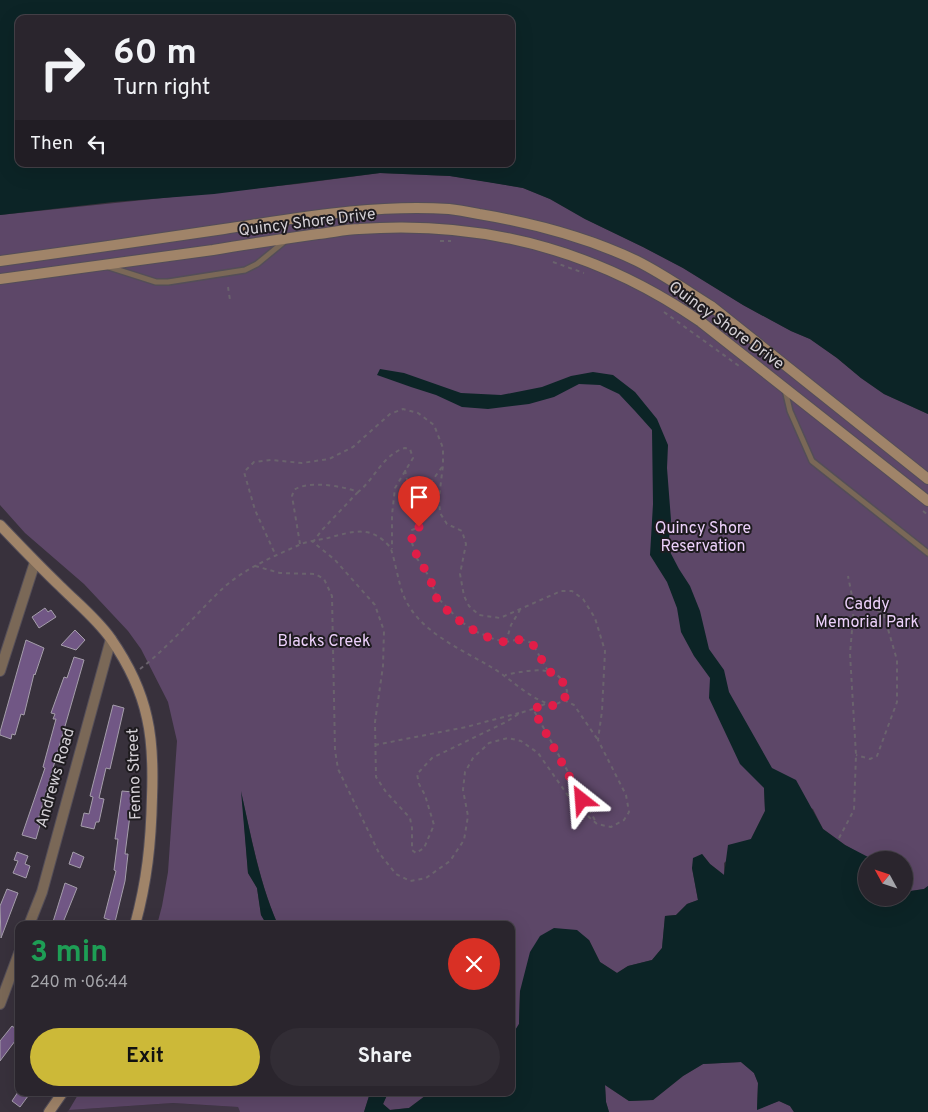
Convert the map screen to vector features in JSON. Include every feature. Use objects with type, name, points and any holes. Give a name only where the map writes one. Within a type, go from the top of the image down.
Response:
[{"type":"main road","name":"Quincy Shore Drive","points":[[0,261],[304,217],[380,209],[451,209],[536,225],[583,239],[616,252],[680,286],[711,306],[928,479]]},
{"type":"main road","name":"Quincy Shore Drive","points":[[0,279],[358,228],[435,228],[493,234],[520,240],[572,255],[626,277],[679,307],[701,322],[928,501]]},
{"type":"main road","name":"Fenno Street","points":[[0,525],[96,621],[111,639],[132,675],[147,718],[152,746],[151,840],[148,869],[136,921]]},
{"type":"main road","points":[[49,1112],[60,1096]]},
{"type":"street","points":[[0,671],[35,562]]},
{"type":"street","name":"Andrews Road","points":[[31,921],[42,892],[111,639]]},
{"type":"street","points":[[0,1004],[15,964]]},
{"type":"lane","points":[[104,265],[156,282],[168,282],[245,270],[258,264],[289,238]]},
{"type":"lane","points":[[784,387],[790,411],[812,462],[928,553]]},
{"type":"path","points":[[438,240],[456,242]]},
{"type":"path","points":[[549,260],[585,273]]},
{"type":"path","points":[[228,287],[230,300]]},
{"type":"path","points":[[665,312],[743,369]]},
{"type":"path","points":[[276,556],[258,518],[244,472],[254,462],[271,460],[302,463],[329,459],[353,447],[390,414],[404,409],[418,413],[434,425],[443,448],[444,465],[439,498],[440,513],[447,524],[462,531],[466,544],[460,574],[464,596],[469,606],[479,615],[500,618],[561,591],[572,592],[582,599],[595,618],[605,651],[602,711],[598,740]]},
{"type":"path","points":[[313,542],[322,530],[367,485],[376,470],[390,455],[405,448],[410,449],[413,458],[395,488],[393,499],[392,549],[403,594],[412,612],[429,629],[464,652],[505,675],[546,704],[555,706],[564,700],[567,691],[562,680],[553,672],[533,671],[505,675]]},
{"type":"path","points":[[444,465],[429,485],[421,505],[424,521],[419,527],[412,530],[411,539],[416,557],[428,575],[436,597],[460,621],[477,632],[506,642],[520,640],[532,643],[549,672]]},
{"type":"path","points":[[405,470],[410,491],[414,499],[421,505]]},
{"type":"path","points":[[300,544],[292,496],[294,490],[303,486],[316,485],[346,487],[358,492]]},
{"type":"path","points":[[920,509],[928,515]]},
{"type":"path","points":[[132,675],[154,658],[222,589],[255,566],[300,544],[356,531],[367,531],[376,534],[392,549]]},
{"type":"path","points":[[313,542],[335,560],[375,606],[384,631],[383,666],[375,722],[376,776],[386,792],[410,818],[412,850],[416,853],[424,848],[434,825],[426,794],[419,784],[417,774],[432,758],[506,722],[520,713]]},
{"type":"path","points":[[255,566],[280,574],[315,574],[324,579],[332,596],[335,750],[338,769],[379,852],[396,874],[410,881],[426,878],[450,861],[464,840],[468,816],[463,790],[465,772],[473,758],[489,743],[508,738],[521,741],[538,753],[574,804],[597,824],[611,827],[624,820],[629,812],[626,795],[598,740],[574,705],[564,700]]},
{"type":"path","points":[[839,838],[854,810],[856,755],[850,654],[854,606],[848,576]]},
{"type":"path","points":[[854,606],[883,612],[897,660],[897,702],[876,756],[870,759],[856,755]]},
{"type":"path","points":[[506,642],[511,625],[521,609]]},
{"type":"path","points":[[375,745],[466,727],[546,704]]},
{"type":"path","points":[[533,709],[597,824]]},
{"type":"shaded area","points":[[0,0],[928,0],[928,414],[884,394],[810,339],[743,305],[683,268],[585,219],[550,199],[523,188],[450,176],[380,173],[214,194],[113,202],[0,215]]},
{"type":"shaded area","points":[[380,369],[404,373],[461,393],[501,395],[542,387],[571,376],[593,372],[613,375],[635,392],[657,419],[668,445],[667,468],[671,520],[668,548],[690,586],[700,611],[709,649],[724,670],[729,692],[772,768],[796,780],[823,829],[858,852],[858,906],[913,906],[913,891],[924,889],[928,886],[928,1112],[794,1112],[790,1106],[779,1101],[757,1110],[758,1083],[754,1073],[741,1062],[703,1064],[683,1076],[653,1100],[629,1101],[605,1085],[606,1102],[609,1112],[364,1112],[369,1096],[387,1096],[383,1104],[390,1110],[409,1108],[425,1096],[515,1096],[515,1030],[519,1024],[520,991],[530,952],[540,936],[554,928],[577,930],[589,940],[600,962],[617,973],[628,966],[652,960],[662,948],[665,916],[676,915],[687,904],[698,900],[692,868],[693,858],[702,854],[710,864],[724,875],[728,845],[751,839],[765,811],[764,788],[740,764],[709,698],[710,678],[694,656],[681,632],[677,608],[667,582],[650,555],[653,504],[652,430],[619,394],[600,385],[579,384],[554,397],[529,404],[488,409],[462,407],[436,395],[377,375]]},
{"type":"shaded area","points":[[241,791],[261,876],[276,921],[265,921],[261,915],[257,888],[248,873]]},
{"type":"shaded area","points":[[173,1103],[238,1107],[240,1112],[67,1112],[69,1110]]},
{"type":"green space","name":"Quincy Shore Reservation","points":[[380,173],[450,176],[523,188],[550,199],[585,219],[683,268],[743,305],[810,339],[884,394],[928,414],[928,886],[924,889],[913,891],[913,851],[858,852],[823,829],[813,809],[764,788],[765,811],[751,839],[724,863],[724,875],[710,864],[702,854],[692,868],[698,900],[687,904],[676,915],[665,916],[662,948],[652,960],[628,966],[617,973],[600,962],[589,940],[520,991],[519,1024],[515,1030],[515,921],[276,921],[261,878],[242,796],[248,873],[257,888],[261,915],[265,921],[158,921],[168,872],[177,741],[168,702],[141,649],[128,631],[84,584],[25,533],[0,505],[0,215],[297,184]]},
{"type":"green space","points":[[741,1062],[754,1073],[758,1083],[757,1109],[779,1101],[790,1106],[794,1112],[609,1112],[606,1102],[605,1085],[629,1101],[653,1100],[683,1076],[703,1064]]},
{"type":"green space","points":[[77,1096],[369,1096],[364,1112],[240,1112],[238,1107],[173,1103],[69,1110]]},
{"type":"green space","points":[[387,1096],[425,1096],[409,1108],[390,1110],[383,1104]]},
{"type":"building","points":[[45,608],[48,612],[51,610],[56,617],[39,628],[32,617]]},
{"type":"building","points":[[75,630],[85,640],[76,650],[61,645]]},
{"type":"building","points":[[26,640],[44,648],[34,674],[24,715],[21,714],[15,735],[12,734],[11,739],[0,735],[0,732]]},
{"type":"building","points":[[74,657],[84,660],[37,824],[40,825],[36,839],[22,835],[45,768],[43,767],[56,719],[53,719],[55,714],[51,713],[64,677],[67,678]]},
{"type":"building","points":[[113,705],[124,708],[110,769],[106,768],[99,798],[104,799],[99,822],[96,822],[94,829],[81,826],[84,813],[89,814],[93,797],[90,796]]},
{"type":"building","points":[[122,791],[133,792],[125,854],[128,854],[125,881],[115,921],[112,921],[104,918],[116,871],[114,870],[118,839],[115,839]]},
{"type":"building","points":[[17,852],[28,856],[25,864],[30,866],[26,878],[13,873],[18,861],[14,860]]},
{"type":"building","points":[[73,852],[84,857],[80,868],[69,864]]},
{"type":"building","points":[[65,883],[77,888],[64,921],[53,921]]},
{"type":"building","points":[[7,889],[18,893],[1,938],[0,906]]},
{"type":"building","points":[[12,1026],[15,1028],[15,1041],[0,1061],[0,1041]]},
{"type":"building","points":[[15,1096],[28,1096],[20,1107],[12,1101]]},
{"type":"route","points":[[419,527],[412,530],[411,539],[416,557],[428,575],[436,597],[448,610],[460,621],[477,632],[494,639],[506,642],[520,640],[532,643],[549,672],[553,672],[562,680],[567,691],[564,700],[555,706],[546,704],[533,709],[582,800]]},
{"type":"park label","name":"Caddy Memorial Park","points":[[867,614]]},
{"type":"park label","name":"Blacks Creek","points":[[324,642]]}]
